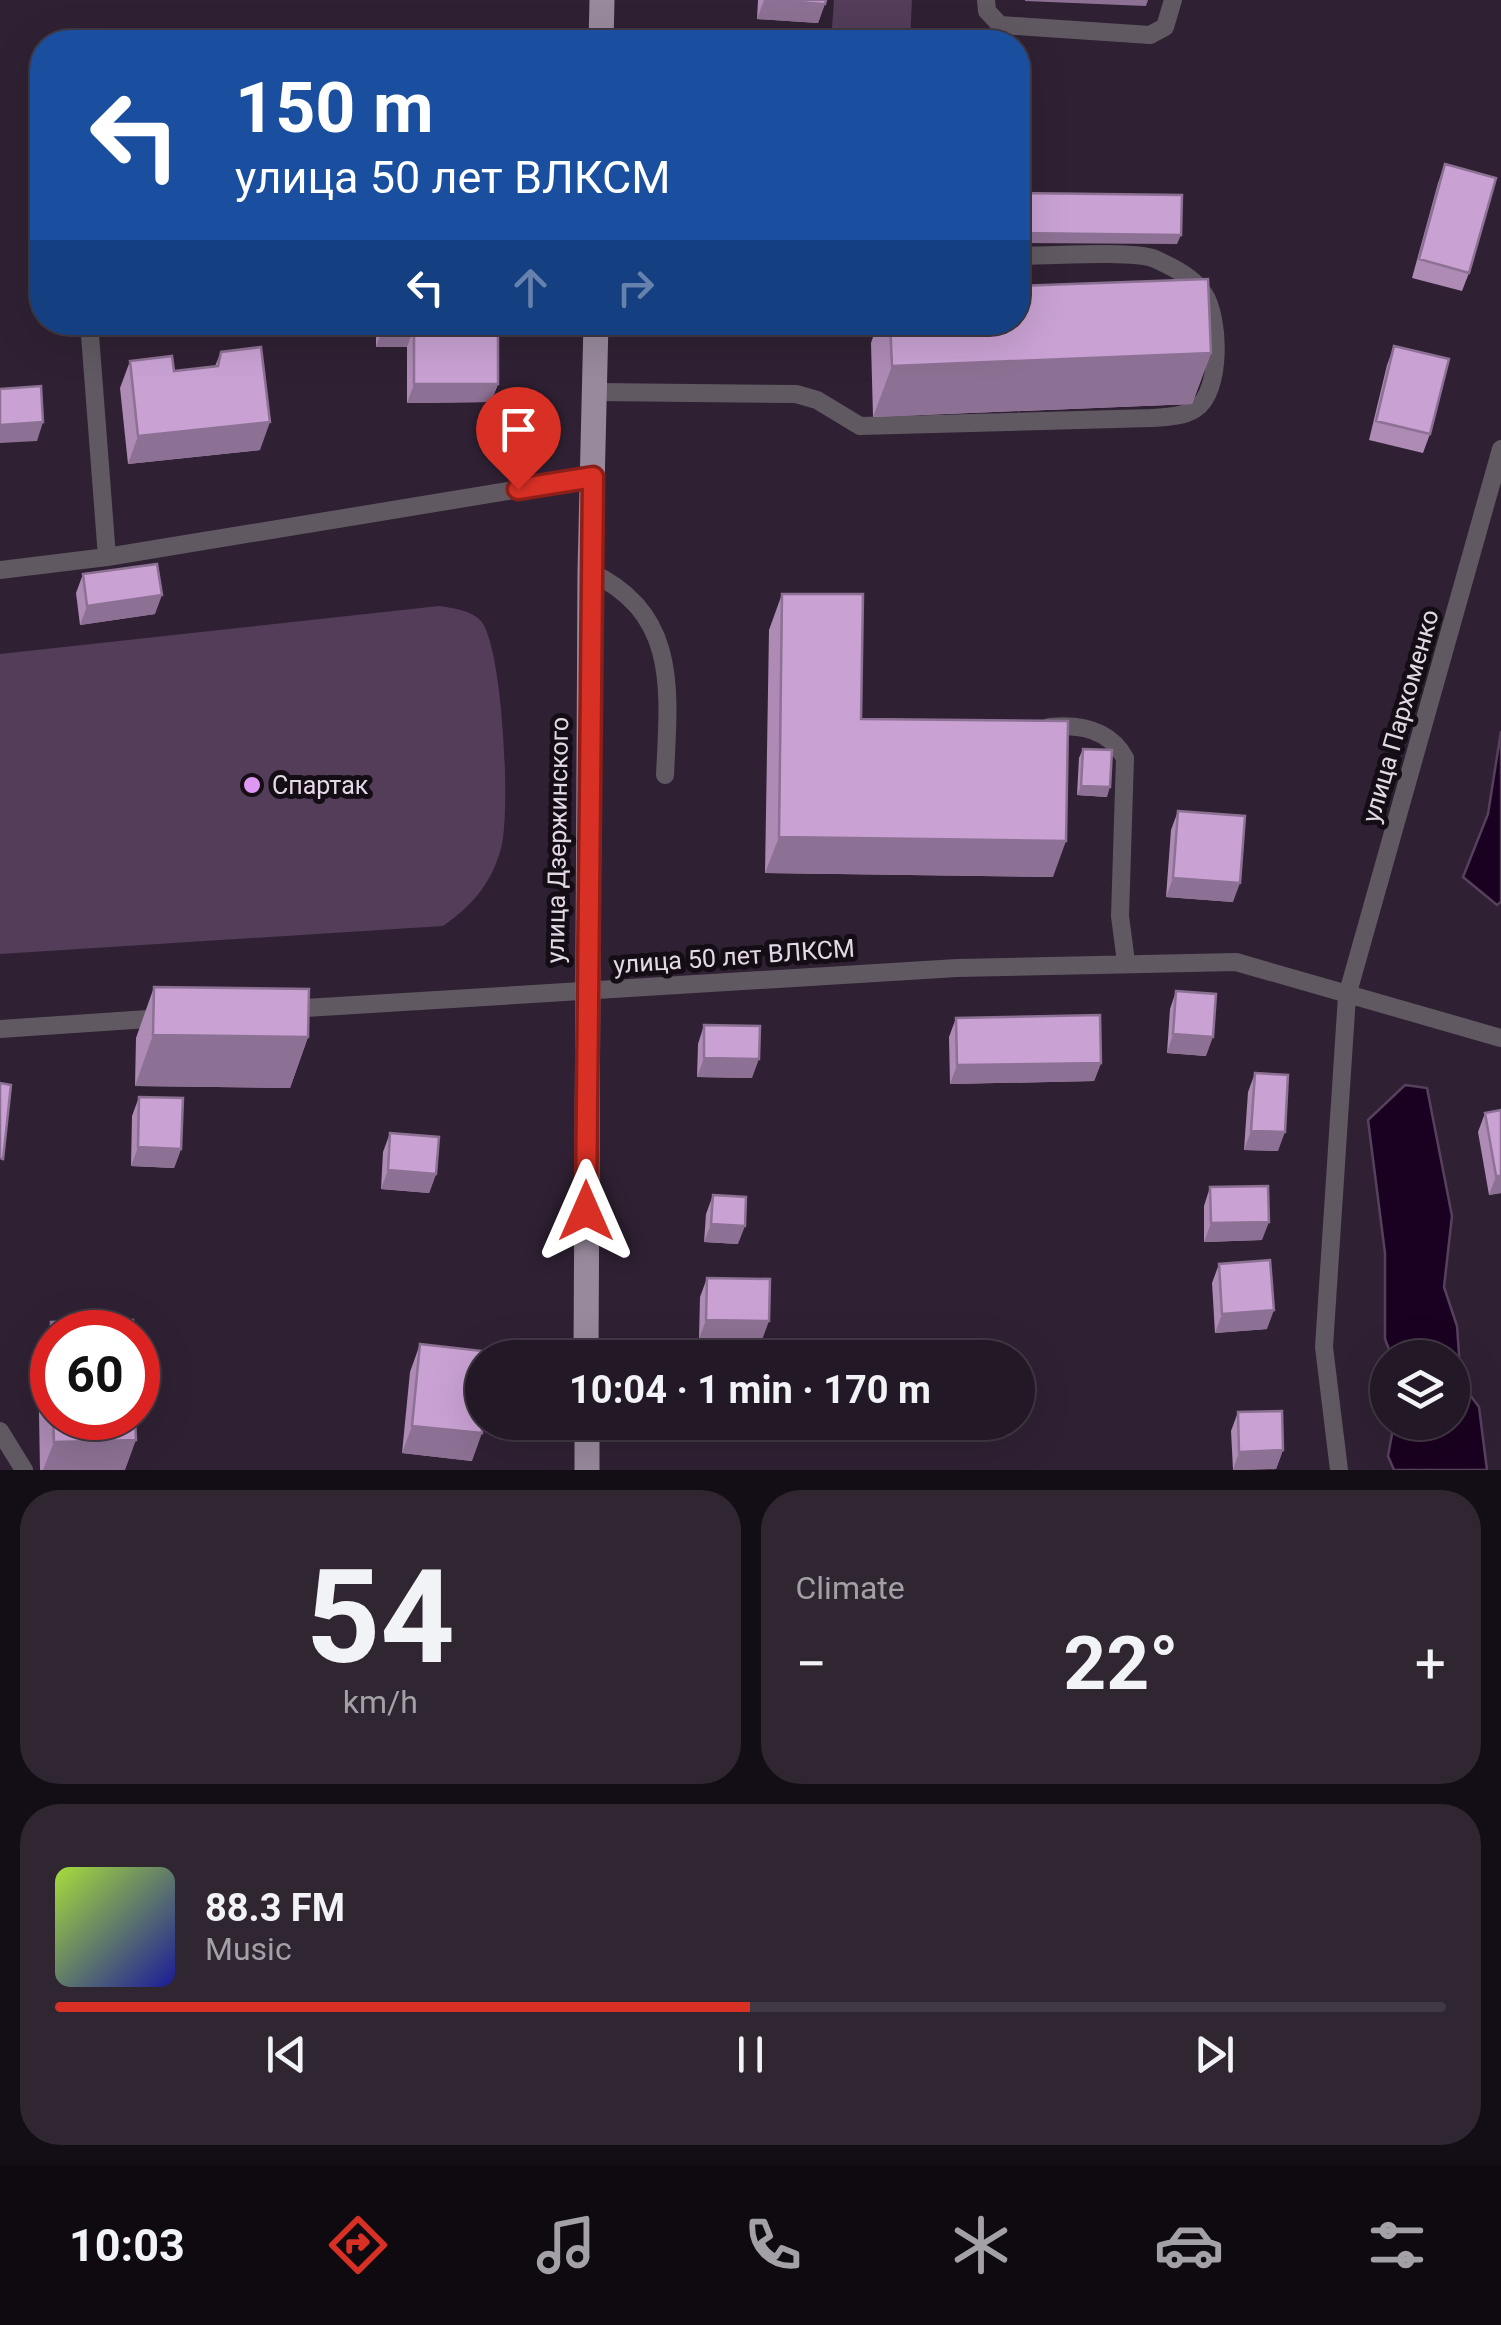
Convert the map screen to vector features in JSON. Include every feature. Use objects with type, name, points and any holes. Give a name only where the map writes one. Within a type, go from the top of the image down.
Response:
[{"type":"main road","points":[[601,30],[602,0]]},
{"type":"main road","name":"улица Дзержинского","points":[[586,1340],[590,572],[596,335]]},
{"type":"main road","points":[[586,1440],[587,1470]]},
{"type":"lane","points":[[986,0],[987,11],[1000,25],[1150,35],[1164,28],[1173,0]]},
{"type":"lane","points":[[594,392],[796,394],[817,400],[860,426],[1151,418],[1178,416],[1199,407],[1210,386],[1216,324],[1204,294],[1188,276],[1150,257],[1030,256]]},
{"type":"lane","points":[[90,335],[107,557]]},
{"type":"lane","name":"улица Пархоменко","points":[[1339,1470],[1324,1346],[1347,996],[1501,449]]},
{"type":"lane","points":[[0,570],[107,557],[593,477]]},
{"type":"lane","points":[[590,572],[633,596],[660,643],[666,686],[665,775]]},
{"type":"lane","points":[[1028,727],[1069,725],[1094,730],[1115,740],[1125,758],[1120,916],[1126,962]]},
{"type":"lane","name":"улица 50 лет ВЛКСМ","points":[[278,1010],[671,982],[1126,962],[1236,962],[1291,975],[1347,996]]},
{"type":"lane","points":[[1347,996],[1501,1038]]},
{"type":"lane","points":[[0,1029],[179,1016]]},
{"type":"lane","points":[[0,1431],[24,1470]]},
{"type":"shaded area","points":[[834,0],[912,0],[911,30],[832,30]]},
{"type":"shaded area","name":"Спартак","points":[[439,606],[472,614],[481,621],[489,637],[500,695],[505,768],[504,830],[497,861],[480,893],[443,926],[0,954],[0,654]]},
{"type":"shaded area","points":[[1501,731],[1501,902],[1497,905],[1463,877],[1488,814]]},
{"type":"shaded area","points":[[1405,1085],[1427,1088],[1452,1216],[1444,1287],[1458,1340],[1385,1340],[1385,1253],[1368,1120]]},
{"type":"shaded area","points":[[1470,1395],[1479,1407],[1487,1470],[1394,1470],[1388,1456],[1391,1440],[1470,1440]]},
{"type":"building","points":[[764,0],[826,0],[825,4]]},
{"type":"building","points":[[1445,164],[1496,178],[1469,273],[1419,259]]},
{"type":"building","points":[[1030,193],[1182,195],[1181,235],[1030,233]]},
{"type":"building","points":[[1208,279],[1211,353],[892,366],[891,335],[1030,335],[1030,286]]},
{"type":"building","points":[[414,335],[498,335],[498,384],[414,384]]},
{"type":"building","points":[[1394,346],[1449,359],[1430,434],[1376,421]]},
{"type":"building","points":[[261,347],[270,422],[138,436],[130,361],[172,356],[174,371],[218,366],[221,352]]},
{"type":"building","points":[[41,386],[43,422],[0,425],[0,389]]},
{"type":"building","points":[[157,564],[162,595],[87,606],[83,574]]},
{"type":"building","points":[[782,594],[863,594],[861,719],[1068,721],[1066,841],[779,837]]},
{"type":"building","points":[[1083,749],[1112,750],[1110,787],[1081,786]]},
{"type":"building","points":[[1178,811],[1245,816],[1240,883],[1173,878]]},
{"type":"building","points":[[154,987],[309,989],[308,1037],[153,1035]]},
{"type":"building","points":[[1176,991],[1216,994],[1213,1037],[1173,1034]]},
{"type":"building","points":[[1100,1015],[1101,1063],[957,1065],[956,1018]]},
{"type":"building","points":[[704,1025],[760,1026],[759,1059],[704,1058]]},
{"type":"building","points":[[1255,1073],[1288,1075],[1285,1132],[1251,1131]]},
{"type":"building","points":[[0,1083],[11,1085],[3,1159],[0,1158]]},
{"type":"building","points":[[139,1097],[183,1098],[181,1149],[138,1147]]},
{"type":"building","points":[[1501,1110],[1501,1176],[1496,1176],[1485,1113]]},
{"type":"building","points":[[390,1133],[439,1137],[436,1174],[388,1170]]},
{"type":"building","points":[[1268,1186],[1269,1222],[1211,1223],[1210,1187]]},
{"type":"building","points":[[713,1195],[746,1197],[745,1226],[711,1224]]},
{"type":"building","points":[[1270,1260],[1274,1310],[1222,1314],[1219,1264]]},
{"type":"building","points":[[707,1278],[770,1279],[769,1321],[706,1320]]},
{"type":"building","points":[[420,1344],[465,1349],[465,1431],[412,1426]]},
{"type":"building","points":[[1282,1411],[1283,1450],[1239,1452],[1238,1412]]},
{"type":"building","points":[[54,1440],[136,1440],[54,1442]]},
{"type":"place","name":"Спартак","points":[[252,785]]},
{"type":"route","points":[[518,489],[593,477],[586,1211]]}]
